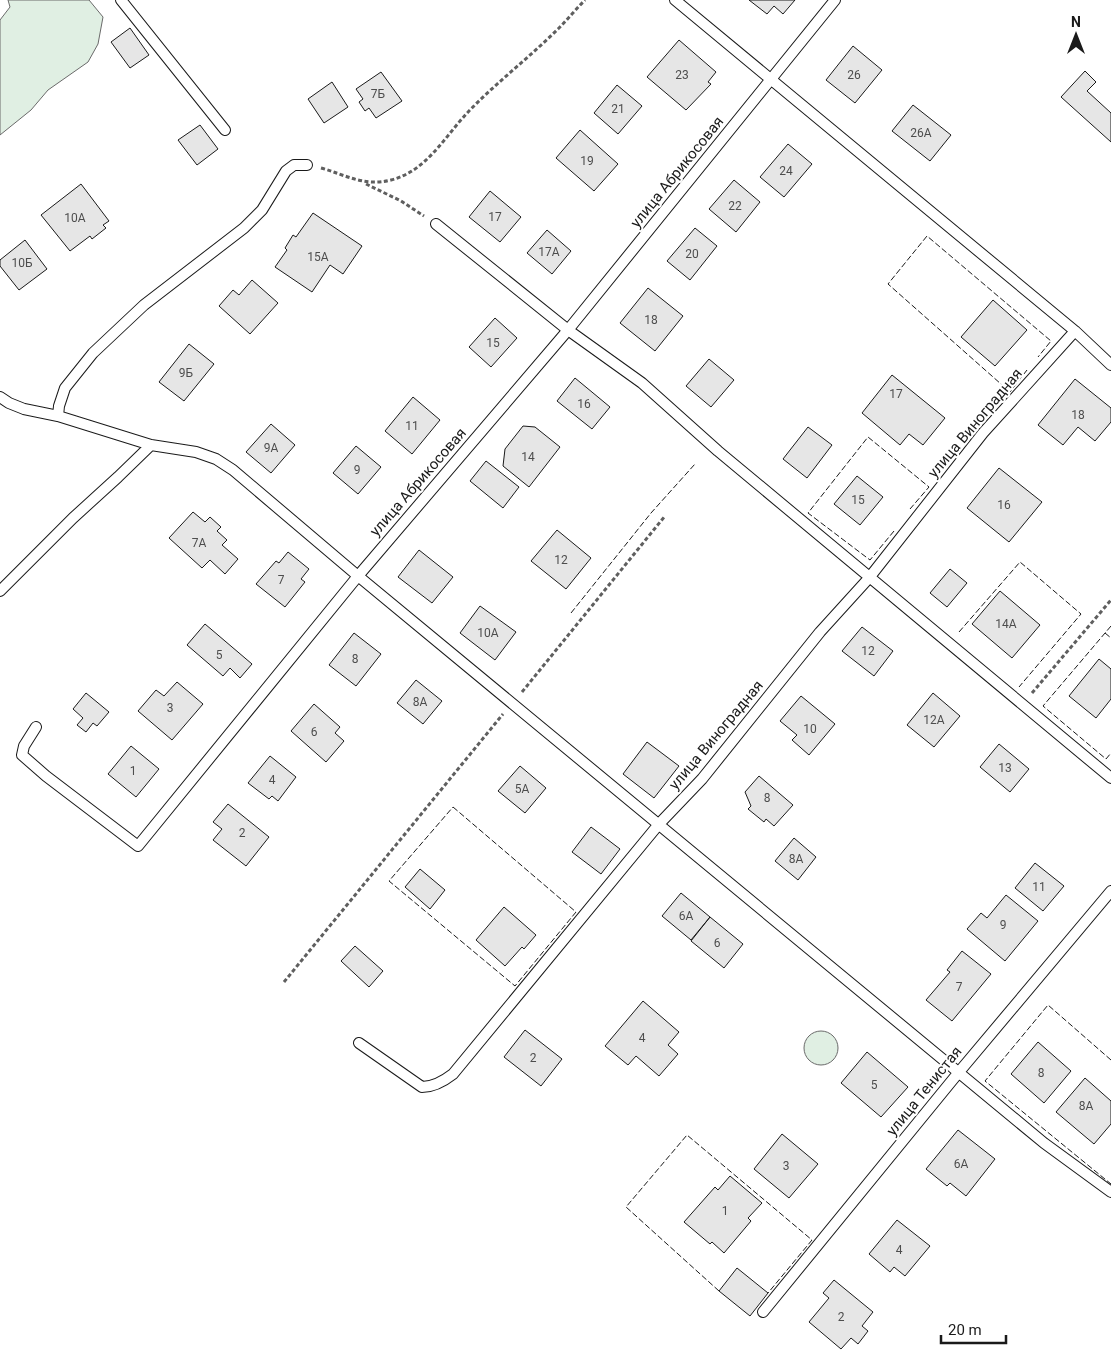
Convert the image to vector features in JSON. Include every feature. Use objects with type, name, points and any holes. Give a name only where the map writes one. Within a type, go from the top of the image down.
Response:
[{"type":"lane","points":[[121,0],[226,130]]},
{"type":"lane","points":[[675,0],[1075,331],[1111,365]]},
{"type":"lane","name":"улица Абрикосовая","points":[[36,728],[24,746],[22,754],[46,776],[138,846],[358,576],[568,330],[835,0]]},
{"type":"lane","points":[[58,416],[65,388],[93,353],[144,305],[250,223],[262,210],[286,171],[294,165],[307,165]]},
{"type":"lane","points":[[436,224],[568,330],[642,383],[718,451],[1111,778]]},
{"type":"lane","name":"улица Виноградная","points":[[359,1043],[422,1087],[434,1085],[453,1074],[659,824],[702,779],[820,632],[869,578],[983,433],[1075,331]]},
{"type":"lane","points":[[0,397],[24,409],[58,416],[151,445],[196,452],[216,459],[233,470],[358,576],[1044,1143],[1111,1192]]},
{"type":"lane","points":[[0,591],[73,518],[151,445]]},
{"type":"lane","name":"улица Тенистая","points":[[763,1312],[959,1072],[1111,891]]},
{"type":"path","points":[[363,182],[378,183],[392,180],[418,168],[444,142],[469,111],[560,28],[585,0]]},
{"type":"path","points":[[307,165],[363,182],[401,201],[436,224]]},
{"type":"path","points":[[284,982],[666,516]]},
{"type":"path","points":[[1022,704],[1111,600]]},
{"type":"green space","points":[[8,0],[89,0],[103,17],[98,44],[88,62],[48,90],[31,110],[0,135],[0,20],[10,7]]},
{"type":"green space","points":[[821,1031],[828,1032],[833,1036],[837,1041],[837,1055],[833,1060],[828,1064],[821,1065],[814,1064],[809,1060],[805,1055],[804,1048],[805,1041],[809,1036],[814,1032]]},
{"type":"building","points":[[749,0],[795,0],[783,14],[774,6],[767,14]]},
{"type":"building","points":[[130,28],[149,55],[130,68],[111,42]]},
{"type":"building","points":[[679,40],[716,72],[708,82],[711,84],[686,110],[647,77]]},
{"type":"building","points":[[853,46],[882,70],[855,103],[826,80]]},
{"type":"building","points":[[1085,71],[1096,82],[1087,91],[1111,113],[1111,142],[1061,97]]},
{"type":"building","points":[[381,72],[402,101],[376,118],[369,108],[365,111],[359,102],[363,99],[356,89]]},
{"type":"building","points":[[332,82],[348,107],[324,123],[308,99]]},
{"type":"building","points":[[617,85],[642,106],[618,134],[594,113]]},
{"type":"building","points":[[913,105],[951,135],[930,161],[892,131]]},
{"type":"building","points":[[200,125],[218,149],[197,165],[178,140]]},
{"type":"building","points":[[580,130],[618,164],[594,191],[556,158]]},
{"type":"building","points":[[788,144],[812,164],[784,197],[760,177]]},
{"type":"building","points":[[734,180],[760,202],[736,232],[709,209]]},
{"type":"building","points":[[81,184],[109,221],[103,225],[106,228],[92,239],[90,236],[70,251],[41,215]]},
{"type":"building","points":[[490,191],[521,217],[500,242],[469,217]]},
{"type":"building","points":[[313,213],[362,246],[343,274],[330,265],[312,292],[275,267],[287,250],[285,248],[293,235],[296,237]]},
{"type":"building","points":[[695,228],[717,246],[690,280],[667,261]]},
{"type":"building","points":[[547,230],[571,251],[552,274],[527,253]]},
{"type":"building","points":[[25,240],[47,269],[19,290],[0,266],[0,260]]},
{"type":"building","points":[[252,280],[278,303],[250,334],[219,306],[233,290],[239,295]]},
{"type":"building","points":[[648,288],[683,316],[655,351],[620,323]]},
{"type":"building","points":[[993,300],[1027,330],[995,366],[961,337]]},
{"type":"building","points":[[495,318],[517,338],[491,367],[469,347]]},
{"type":"building","points":[[189,344],[214,364],[184,401],[159,382]]},
{"type":"building","points":[[709,359],[734,380],[711,407],[686,386]]},
{"type":"building","points":[[892,375],[945,418],[923,445],[909,434],[900,445],[862,413]]},
{"type":"building","points":[[575,378],[610,407],[592,429],[557,401]]},
{"type":"building","points":[[1075,379],[1111,408],[1111,422],[1095,441],[1078,427],[1063,445],[1038,425]]},
{"type":"building","points":[[413,397],[440,420],[412,454],[385,431]]},
{"type":"building","points":[[271,424],[295,445],[271,473],[246,452]]},
{"type":"building","points":[[523,426],[535,427],[560,447],[529,487],[503,466],[505,449]]},
{"type":"building","points":[[808,427],[832,445],[807,478],[783,459]]},
{"type":"building","points":[[356,446],[381,467],[358,494],[333,473]]},
{"type":"building","points":[[486,461],[519,487],[503,508],[470,481]]},
{"type":"building","points":[[999,468],[1042,502],[1009,542],[967,508]]},
{"type":"building","points":[[857,476],[883,497],[860,525],[834,504]]},
{"type":"building","points":[[193,512],[205,522],[210,517],[221,527],[217,531],[227,540],[222,545],[238,559],[225,574],[210,560],[202,568],[169,538]]},
{"type":"building","points":[[557,530],[591,558],[566,589],[531,561]]},
{"type":"building","points":[[419,550],[453,577],[432,603],[398,577]]},
{"type":"building","points":[[288,552],[309,569],[301,579],[305,582],[285,607],[256,584],[276,561],[279,563]]},
{"type":"building","points":[[950,569],[967,583],[947,607],[930,593]]},
{"type":"building","points":[[1000,591],[1040,625],[1012,658],[972,624]]},
{"type":"building","points":[[480,606],[516,632],[495,660],[460,633]]},
{"type":"building","points":[[205,624],[252,664],[240,678],[230,668],[223,676],[187,645]]},
{"type":"building","points":[[862,627],[893,651],[874,676],[842,651]]},
{"type":"building","points":[[354,633],[381,654],[356,686],[329,665]]},
{"type":"building","points":[[1099,659],[1111,669],[1111,699],[1096,718],[1069,696]]},
{"type":"building","points":[[416,680],[442,701],[423,724],[397,703]]},
{"type":"building","points":[[177,682],[203,704],[172,740],[138,711],[156,690],[164,696]]},
{"type":"building","points":[[86,693],[109,712],[97,726],[93,723],[86,732],[77,725],[83,718],[73,709]]},
{"type":"building","points":[[933,693],[960,716],[934,747],[907,725]]},
{"type":"building","points":[[801,696],[835,724],[809,755],[792,740],[797,735],[780,721]]},
{"type":"building","points":[[314,704],[340,727],[335,733],[344,741],[326,762],[291,731]]},
{"type":"building","points":[[647,742],[679,766],[654,798],[623,774]]},
{"type":"building","points":[[999,744],[1029,769],[1010,792],[980,767]]},
{"type":"building","points":[[131,746],[159,769],[136,797],[108,774]]},
{"type":"building","points":[[270,756],[296,777],[278,801],[272,796],[269,799],[248,783]]},
{"type":"building","points":[[520,766],[546,788],[525,813],[498,791]]},
{"type":"building","points":[[759,776],[793,805],[774,826],[766,819],[764,822],[748,809],[751,806],[745,792]]},
{"type":"building","points":[[228,804],[269,837],[246,866],[213,840],[222,829],[213,822]]},
{"type":"building","points":[[591,827],[620,849],[601,874],[572,852]]},
{"type":"building","points":[[794,838],[816,857],[798,880],[775,861]]},
{"type":"building","points":[[1035,863],[1064,886],[1043,911],[1015,888]]},
{"type":"building","points":[[420,869],[445,890],[430,909],[405,887]]},
{"type":"building","points":[[681,893],[710,917],[691,940],[662,916]]},
{"type":"building","points":[[1006,895],[1038,921],[1005,961],[967,929],[981,913],[987,918]]},
{"type":"building","points":[[504,907],[536,935],[505,966],[476,940]]},
{"type":"building","points":[[710,917],[743,944],[724,968],[691,941]]},
{"type":"building","points":[[355,946],[383,971],[369,987],[341,961]]},
{"type":"building","points":[[962,951],[991,974],[952,1021],[926,1000],[950,972],[947,970]]},
{"type":"building","points":[[643,1001],[679,1032],[668,1045],[678,1054],[659,1076],[636,1056],[628,1065],[605,1046]]},
{"type":"building","points":[[525,1030],[562,1059],[541,1086],[504,1057]]},
{"type":"building","points":[[1038,1042],[1071,1071],[1044,1103],[1011,1074]]},
{"type":"building","points":[[867,1052],[908,1087],[881,1117],[841,1083]]},
{"type":"building","points":[[1085,1078],[1111,1101],[1111,1124],[1094,1144],[1056,1112]]},
{"type":"building","points":[[958,1130],[995,1159],[966,1196],[950,1183],[947,1186],[926,1169]]},
{"type":"building","points":[[782,1134],[818,1164],[789,1198],[754,1169]]},
{"type":"building","points":[[730,1176],[762,1203],[748,1218],[751,1221],[724,1253],[684,1222],[715,1187],[718,1190]]},
{"type":"building","points":[[897,1220],[930,1246],[905,1276],[894,1267],[890,1272],[869,1254]]},
{"type":"building","points":[[737,1268],[768,1293],[750,1316],[719,1291]]},
{"type":"building","points":[[834,1280],[873,1312],[862,1326],[868,1331],[858,1344],[851,1338],[841,1349],[809,1322],[829,1298],[823,1293]]},
{"type":"fence","points":[[1027,370],[1010,392],[888,284],[927,236],[1051,341],[1038,357]]},
{"type":"fence","points":[[894,531],[870,560],[808,513],[868,437],[929,487],[910,509]]},
{"type":"fence","points":[[571,613],[651,513],[695,464]]},
{"type":"fence","points":[[959,632],[1020,562],[1081,614],[1019,687]]},
{"type":"fence","points":[[1111,626],[1043,706],[1106,759],[1111,753]]},
{"type":"fence","points":[[1105,633],[1111,638]]},
{"type":"fence","points":[[453,807],[576,912],[515,986],[389,881],[453,807]]},
{"type":"fence","points":[[1111,1060],[1048,1005],[985,1081],[1111,1184]]},
{"type":"fence","points":[[719,1291],[626,1207],[687,1135],[812,1240],[768,1293]]}]
